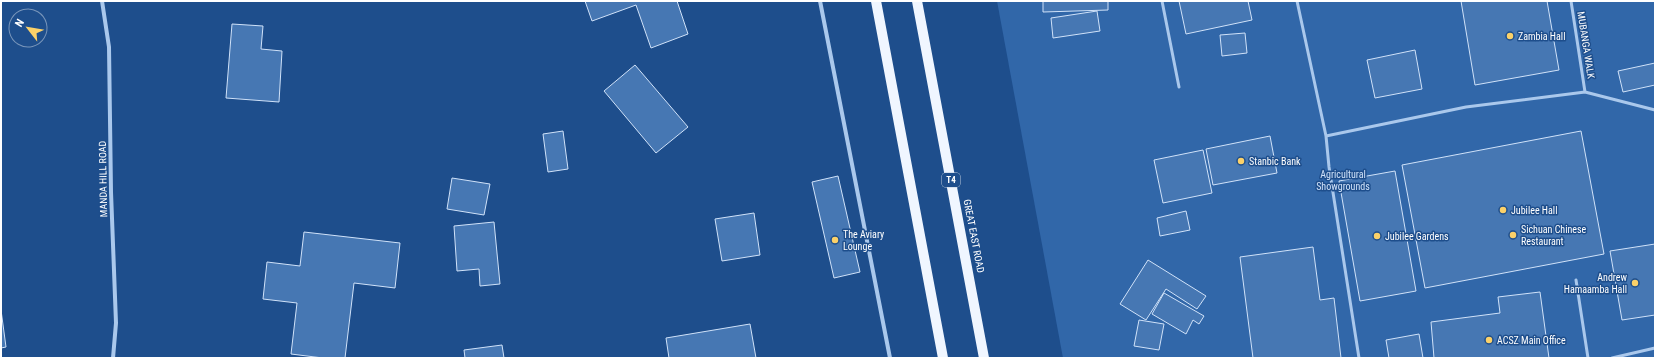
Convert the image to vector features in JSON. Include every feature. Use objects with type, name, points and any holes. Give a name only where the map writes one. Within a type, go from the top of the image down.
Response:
[{"type":"main road","points":[[876,1],[943,358]]},
{"type":"main road","name":"GREAT EAST ROAD","points":[[917,1],[984,358]]},
{"type":"street","name":"MANDA HILL ROAD","points":[[102,1],[109,47],[111,192],[116,323],[113,358]]},
{"type":"street","points":[[820,1],[890,358]]},
{"type":"lane","points":[[1162,1],[1179,87]]},
{"type":"lane","points":[[1297,1],[1326,136],[1329,167],[1359,358]]},
{"type":"lane","name":"MUBANGA WALK","points":[[1571,1],[1585,92]]},
{"type":"lane","points":[[1326,136],[1466,107],[1585,92],[1655,110]]},
{"type":"lane","points":[[1576,280],[1588,358]]},
{"type":"lane","points":[[1612,358],[1655,348]]},
{"type":"green space","name":"Agricultural Showgrounds","points":[[997,1],[1655,1],[1655,358],[1063,358]]},
{"type":"building","points":[[585,1],[677,1],[688,34],[651,48],[636,5],[592,21]]},
{"type":"building","points":[[1043,1],[1108,1],[1108,10],[1043,12]]},
{"type":"building","points":[[1179,1],[1248,1],[1252,20],[1186,34]]},
{"type":"building","name":"Zambia Hall","points":[[1461,1],[1547,1],[1559,70],[1475,85]]},
{"type":"building","points":[[1097,11],[1100,31],[1053,38],[1051,18]]},
{"type":"building","points":[[232,24],[263,26],[261,49],[282,51],[279,102],[226,98]]},
{"type":"building","points":[[1245,33],[1247,53],[1222,56],[1220,35]]},
{"type":"building","points":[[1415,50],[1422,89],[1375,98],[1367,60]]},
{"type":"building","points":[[1655,63],[1655,85],[1623,92],[1618,71]]},
{"type":"building","points":[[635,65],[688,127],[656,153],[604,91]]},
{"type":"building","points":[[563,131],[568,169],[548,172],[543,134]]},
{"type":"building","name":"Jubilee Hall","points":[[1581,131],[1604,254],[1425,288],[1402,165]]},
{"type":"building","name":"Stanbic Bank","points":[[1270,136],[1277,173],[1213,185],[1206,149]]},
{"type":"building","points":[[1203,150],[1212,193],[1163,203],[1154,160]]},
{"type":"building","name":"Jubilee Gardens","points":[[1395,171],[1416,291],[1360,301],[1339,181]]},
{"type":"building","points":[[838,176],[860,272],[834,278],[812,182]]},
{"type":"building","points":[[452,178],[490,184],[484,215],[447,209]]},
{"type":"building","points":[[1186,211],[1190,230],[1160,236],[1157,218]]},
{"type":"building","points":[[754,213],[760,255],[722,261],[715,219]]},
{"type":"building","points":[[494,222],[500,284],[480,286],[479,269],[457,271],[454,226]]},
{"type":"building","points":[[304,232],[400,243],[395,288],[354,283],[345,358],[323,358],[291,354],[297,303],[263,299],[267,262],[300,266]]},
{"type":"building","name":"Andrew Hamaamba Hall","points":[[1655,244],[1655,315],[1622,320],[1610,251]]},
{"type":"building","points":[[1313,247],[1320,300],[1334,298],[1341,358],[1253,358],[1240,257]]},
{"type":"building","points":[[1148,260],[1206,296],[1197,309],[1166,289],[1146,320],[1120,304]]},
{"type":"building","name":"ACSZ Main Office","points":[[1540,292],[1549,358],[1434,358],[1431,322],[1500,313],[1498,297]]},
{"type":"building","points":[[1164,293],[1204,316],[1199,324],[1193,320],[1186,334],[1152,314]]},
{"type":"building","points":[[1,310],[6,347],[1,348]]},
{"type":"building","points":[[1139,320],[1164,324],[1159,350],[1134,346]]},
{"type":"building","points":[[750,324],[756,358],[669,358],[666,338]]},
{"type":"building","points":[[1419,334],[1423,358],[1389,358],[1386,340]]},
{"type":"building","points":[[502,345],[504,358],[465,358],[464,350]]},
{"type":"place","name":"Zambia Hall","points":[[1510,36]]},
{"type":"place","name":"Stanbic Bank","points":[[1241,161]]},
{"type":"place","name":"Jubilee Hall","points":[[1503,210]]},
{"type":"place","name":"Sichuan Chinese Restaurant","points":[[1513,235]]},
{"type":"place","name":"Jubilee Gardens","points":[[1377,236]]},
{"type":"place","name":"The Aviary Lounge","points":[[835,240]]},
{"type":"place","name":"Andrew Hamaamba Hall","points":[[1635,283]]},
{"type":"place","name":"ACSZ Main Office","points":[[1489,340]]}]
